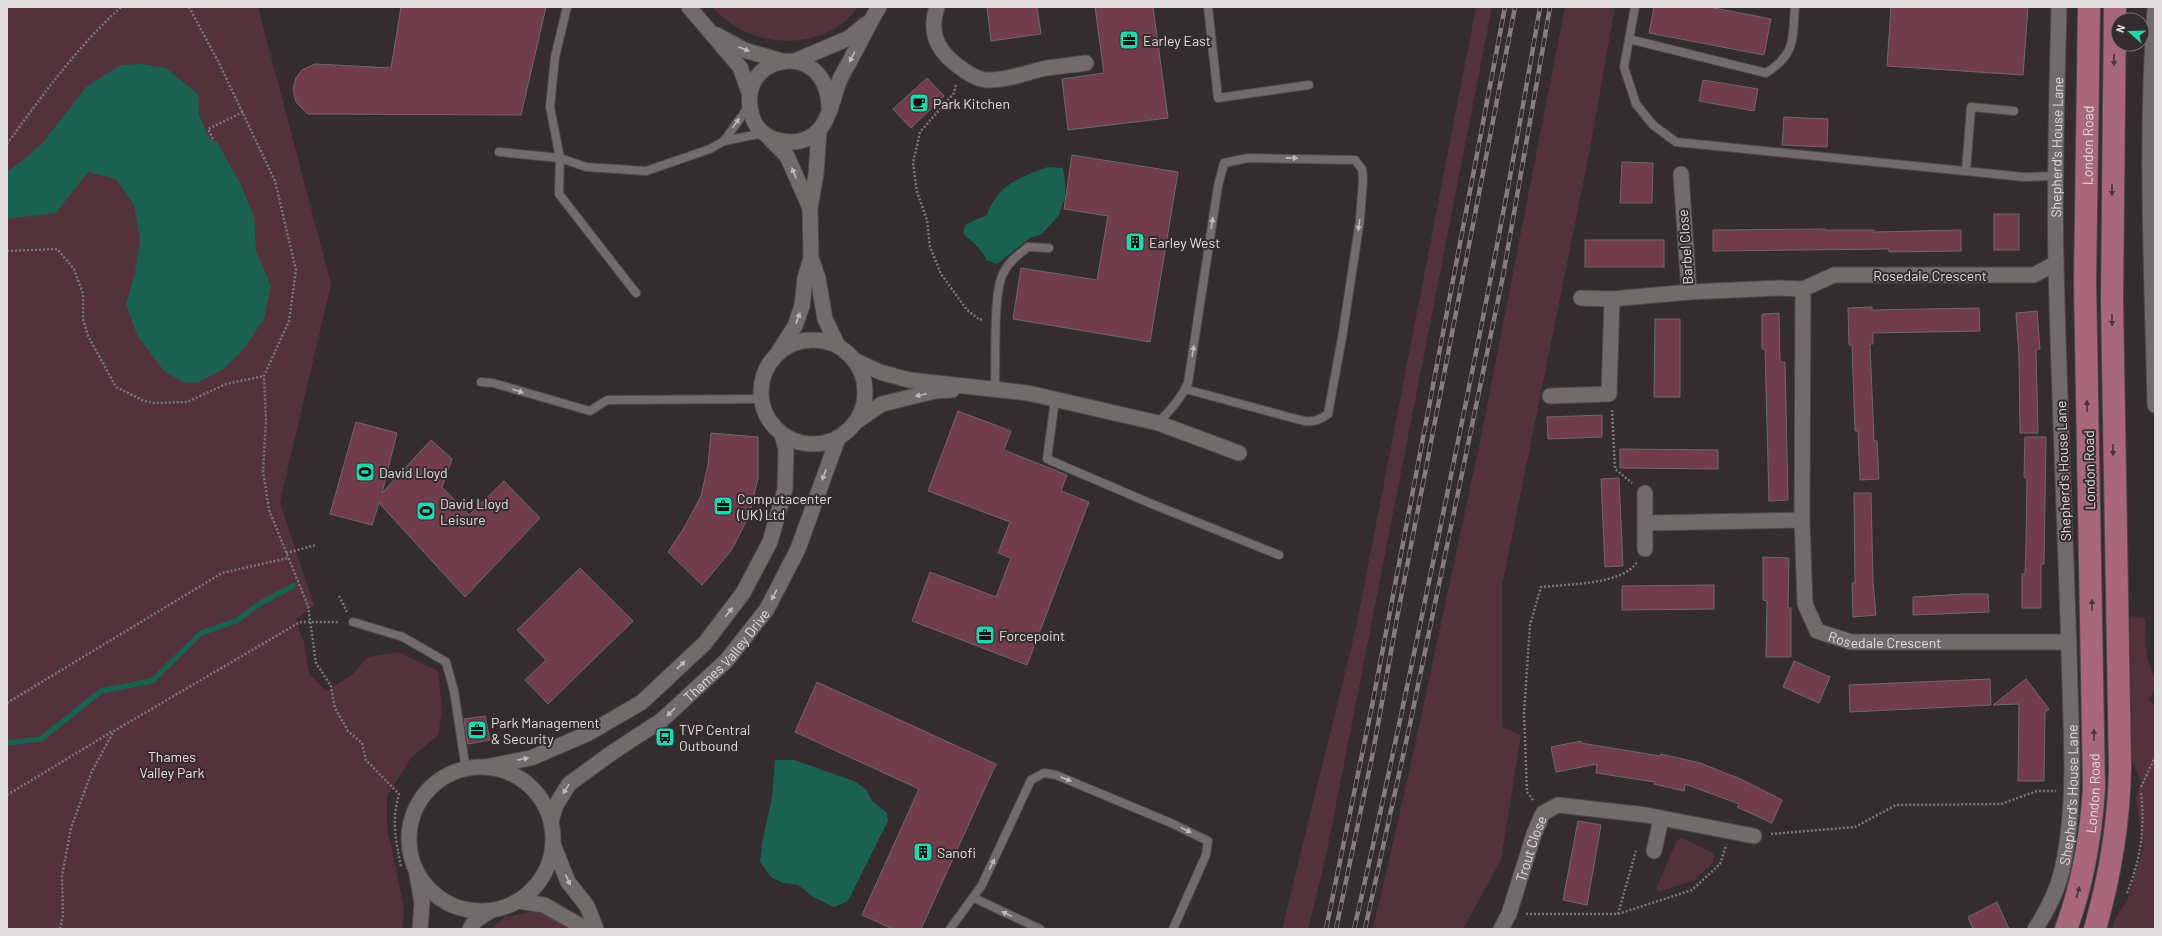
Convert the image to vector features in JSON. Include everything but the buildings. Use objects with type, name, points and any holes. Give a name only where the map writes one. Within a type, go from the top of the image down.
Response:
[{"type":"main road","name":"London Road","points":[[2066,929],[2079,892],[2089,845],[2094,788],[2085,282],[2089,7]]},
{"type":"main road","name":"London Road","points":[[2095,929],[2106,887],[2116,834],[2120,768],[2112,315],[2115,7]]},
{"type":"street","points":[[689,7],[740,67],[755,124],[787,156],[810,208]]},
{"type":"street","points":[[767,136],[781,142],[795,142],[807,139],[819,130],[825,122],[839,81],[869,22],[879,7]]},
{"type":"street","points":[[937,7],[934,33],[940,51],[960,68],[985,81],[1047,68],[1086,63]]},
{"type":"street","name":"Shepherd's House Lane","points":[[2035,929],[2053,898],[2062,870],[2069,823],[2071,791],[2054,176],[2059,7]]},
{"type":"street","points":[[2155,9],[2150,232],[2155,404]]},
{"type":"street","points":[[749,99],[761,72],[769,66],[789,61],[849,38],[869,22]]},
{"type":"street","points":[[709,31],[744,50],[810,67],[824,80],[829,93],[830,108]]},
{"type":"street","points":[[819,130],[816,174],[810,208],[811,258],[805,278],[802,306],[795,326],[779,352],[767,367],[761,381],[761,399],[769,421],[782,435],[798,443],[814,445],[838,438],[856,421],[882,404],[935,391],[991,388]]},
{"type":"street","name":"Barbel Close","points":[[1581,298],[1612,299],[1689,292],[1680,174]]},
{"type":"street","points":[[811,258],[818,278],[825,319],[837,344],[854,360],[880,372],[909,380],[991,388],[1055,400],[1158,423],[1239,454]]},
{"type":"street","name":"Rosedale Crescent","points":[[1689,292],[1779,288],[1803,289],[1834,276],[2034,274],[2056,263]]},
{"type":"street","name":"Rosedale Crescent","points":[[1803,289],[1802,520],[1804,604],[1817,631],[1851,642],[2068,642]]},
{"type":"street","points":[[1550,396],[1609,394],[1612,299]]},
{"type":"street","points":[[779,352],[795,343],[806,340],[824,341],[837,344]]},
{"type":"street","points":[[854,360],[862,375],[865,392],[862,410],[856,421]]},
{"type":"street","name":"Thames Valley Drive","points":[[417,874],[408,846],[410,825],[420,800],[436,782],[453,772],[531,758],[596,729],[642,702],[705,643],[743,593],[770,542],[785,489],[786,449],[782,435]]},
{"type":"street","name":"Thames Valley Drive","points":[[551,821],[556,805],[569,784],[613,752],[662,720],[727,660],[767,609],[798,549],[838,438]]},
{"type":"street","points":[[1645,493],[1645,549]]},
{"type":"street","points":[[1645,523],[1802,520]]},
{"type":"street","points":[[485,767],[509,772],[525,782],[541,800],[551,821],[553,844],[571,888],[586,906],[596,929]]},
{"type":"street","name":"Trout Close","points":[[1501,929],[1510,914],[1534,834],[1543,813],[1558,804],[1661,819],[1754,836]]},
{"type":"street","points":[[1654,851],[1661,819]]},
{"type":"street","points":[[470,929],[475,921],[490,911],[518,901],[538,883],[547,868],[553,844]]},
{"type":"street","points":[[417,874],[436,896],[468,910],[490,911]]},
{"type":"street","points":[[417,874],[422,903],[420,929]]},
{"type":"street","points":[[518,901],[544,905],[586,929]]},
{"type":"lane","points":[[567,7],[555,57],[550,107],[560,158],[559,194],[636,293]]},
{"type":"lane","points":[[1208,7],[1218,98],[1309,84]]},
{"type":"lane","points":[[1635,7],[1624,67],[1636,104],[1653,125],[1676,142],[2024,177],[2054,176]]},
{"type":"lane","points":[[1629,39],[1766,72],[1780,63],[1791,47],[1795,28],[1795,7]]},
{"type":"lane","points":[[724,141],[749,99]]},
{"type":"lane","points":[[1966,171],[1971,107],[2014,111]]},
{"type":"lane","points":[[499,152],[560,158],[586,167],[646,171],[710,149],[724,141],[767,136]]},
{"type":"lane","points":[[1158,423],[1182,398],[1185,390],[1188,383],[1218,186],[1224,163],[1232,160],[1248,158],[1356,160],[1362,169],[1363,179],[1360,220],[1341,345],[1328,414],[1314,422],[1304,421],[1185,390]]},
{"type":"lane","points":[[991,388],[998,304],[1002,276],[1012,260],[1028,246],[1049,248]]},
{"type":"lane","points":[[481,382],[493,383],[590,411],[607,400],[761,399]]},
{"type":"lane","points":[[1055,400],[1047,458],[1165,510],[1279,555]]},
{"type":"lane","points":[[353,622],[402,637],[446,662],[454,691],[466,770]]},
{"type":"lane","points":[[950,929],[974,898],[1017,812],[1031,780],[1044,773],[1056,775],[1208,840],[1206,855],[1173,929]]},
{"type":"lane","points":[[974,898],[1040,929]]},
{"type":"path","points":[[7,144],[39,99],[88,40],[121,7]]},
{"type":"path","points":[[189,7],[243,112],[275,181],[296,270],[289,321],[264,376],[266,421],[263,471],[269,510],[308,606],[309,622],[316,663],[331,686],[335,708],[348,731],[362,744],[366,760],[399,794],[394,810],[393,828],[402,871]]},
{"type":"path","points":[[960,68],[954,93],[920,132],[912,163],[917,192],[927,220],[930,247],[941,274],[967,310],[980,320],[998,304]]},
{"type":"path","points":[[213,139],[208,129],[243,112]]},
{"type":"path","points":[[7,251],[57,249],[74,269],[83,294],[83,319],[88,336],[116,387],[124,390],[132,396],[154,402],[187,402],[226,384],[264,376]]},
{"type":"path","points":[[1609,394],[1613,416],[1615,469],[1645,493]]},
{"type":"path","points":[[286,553],[316,545]]},
{"type":"path","points":[[1543,813],[1527,792],[1524,714],[1530,625],[1541,587],[1615,578],[1633,569],[1645,549]]},
{"type":"path","points":[[7,703],[222,573],[288,558]]},
{"type":"path","points":[[7,795],[300,622],[353,622],[339,596]]},
{"type":"path","points":[[60,929],[63,916],[62,876],[71,828],[92,771],[114,731]]},
{"type":"path","points":[[1754,836],[1854,827],[1896,805],[2001,804],[2037,791],[2071,791]]},
{"type":"path","points":[[1510,914],[1618,914],[1692,890],[1720,864],[1731,832]]},
{"type":"path","points":[[1618,914],[1638,846]]},
{"type":"green space","name":"Thames Valley Park","points":[[7,7],[258,7],[331,284],[280,502],[314,605],[296,620],[304,643],[309,673],[326,691],[352,675],[368,657],[399,652],[438,671],[442,711],[438,735],[411,758],[387,796],[387,827],[404,908],[402,929],[7,929]]},
{"type":"green space","points":[[713,7],[858,7],[844,22],[826,33],[807,39],[786,41],[766,38],[746,32],[728,21]]},
{"type":"green space","points":[[1476,7],[1492,7],[1326,856],[1308,929],[1282,929],[1356,628]]},
{"type":"green space","points":[[1565,7],[1615,7],[1589,154],[1502,586],[1502,727],[1521,735],[1501,860],[1463,929],[1373,929],[1409,773],[1480,442]]},
{"type":"green space","points":[[2130,616],[2145,618],[2147,656],[2155,683],[2152,694],[2148,700],[2155,705],[2155,929],[2112,929],[2116,917],[2127,901],[2143,849],[2136,797],[2141,783],[2132,759]]},
{"type":"green space","points":[[1682,838],[1713,853],[1714,862],[1694,880],[1659,892],[1656,889],[1677,840]]},
{"type":"green space","points":[[539,910],[558,919],[568,929],[490,929],[505,917]]},
{"type":"shaded area","points":[[142,64],[166,68],[198,94],[199,115],[210,139],[217,142],[241,185],[254,217],[256,251],[271,286],[264,319],[243,350],[222,370],[197,383],[183,382],[164,371],[137,335],[126,304],[135,272],[140,240],[134,205],[116,179],[88,172],[56,213],[7,219],[7,172],[27,157],[44,141],[86,87],[121,65]]},
{"type":"shaded area","points":[[1048,167],[1063,168],[1065,197],[1059,215],[1042,234],[1030,238],[997,264],[986,260],[979,249],[963,233],[966,224],[987,215],[991,204],[997,196],[1011,183],[1028,174]]},
{"type":"shaded area","points":[[775,760],[794,760],[854,781],[866,789],[872,801],[887,813],[888,821],[848,901],[834,907],[813,897],[798,885],[783,883],[772,878],[760,862],[762,843],[772,797]]},
{"type":"waterway","points":[[7,743],[41,739],[101,691],[152,681],[201,633],[236,621],[259,604],[293,586]]},
{"type":"railway","points":[[1326,929],[1372,706],[1505,7]]},
{"type":"railway","points":[[1336,929],[1373,752],[1397,618],[1515,7]]},
{"type":"railway","points":[[1354,929],[1400,721],[1471,375],[1514,155],[1540,7]]},
{"type":"railway","points":[[1365,929],[1410,724],[1503,276],[1550,7]]},
{"type":"place","name":"Earley East","points":[[1129,40]]},
{"type":"place","name":"Park Kitchen","points":[[919,103]]},
{"type":"place","name":"Earley West","points":[[1135,242]]},
{"type":"place","name":"David Lloyd","points":[[365,472]]},
{"type":"place","name":"Computacenter (UK) Ltd","points":[[723,506]]},
{"type":"place","name":"David Lloyd Leisure","points":[[426,511]]},
{"type":"place","name":"Forcepoint","points":[[985,635]]},
{"type":"place","name":"Park Management & Security","points":[[477,730]]},
{"type":"place","name":"TVP Central Outbound","points":[[665,737]]},
{"type":"place","name":"Sanofi","points":[[923,852]]}]
